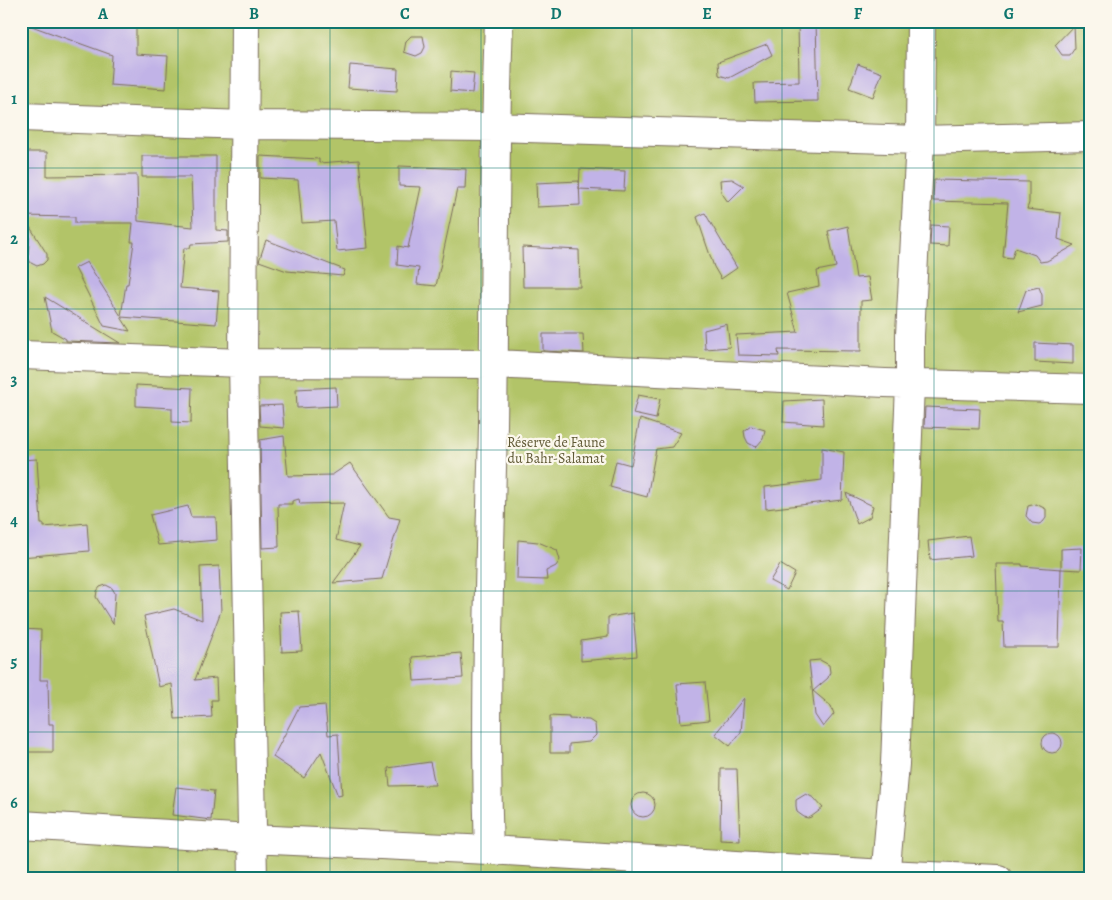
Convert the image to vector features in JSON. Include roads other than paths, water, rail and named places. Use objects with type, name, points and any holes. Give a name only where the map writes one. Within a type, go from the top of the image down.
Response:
[{"type":"street","points":[[245,21],[243,363],[252,879]]},
{"type":"street","points":[[489,850],[486,776],[494,364],[495,127],[499,21]]},
{"type":"street","points":[[885,876],[895,764],[910,384],[910,335],[920,140],[922,21]]},
{"type":"street","points":[[21,117],[245,125],[495,127],[920,140],[1091,136]]},
{"type":"street","points":[[21,355],[243,363],[494,364],[910,384],[1091,389]]},
{"type":"street","points":[[21,825],[251,839],[489,850],[885,876],[998,879]]},
{"type":"park label","name":"Réserve de Faune du Bahr-Salamat","points":[[556,450]]}]
